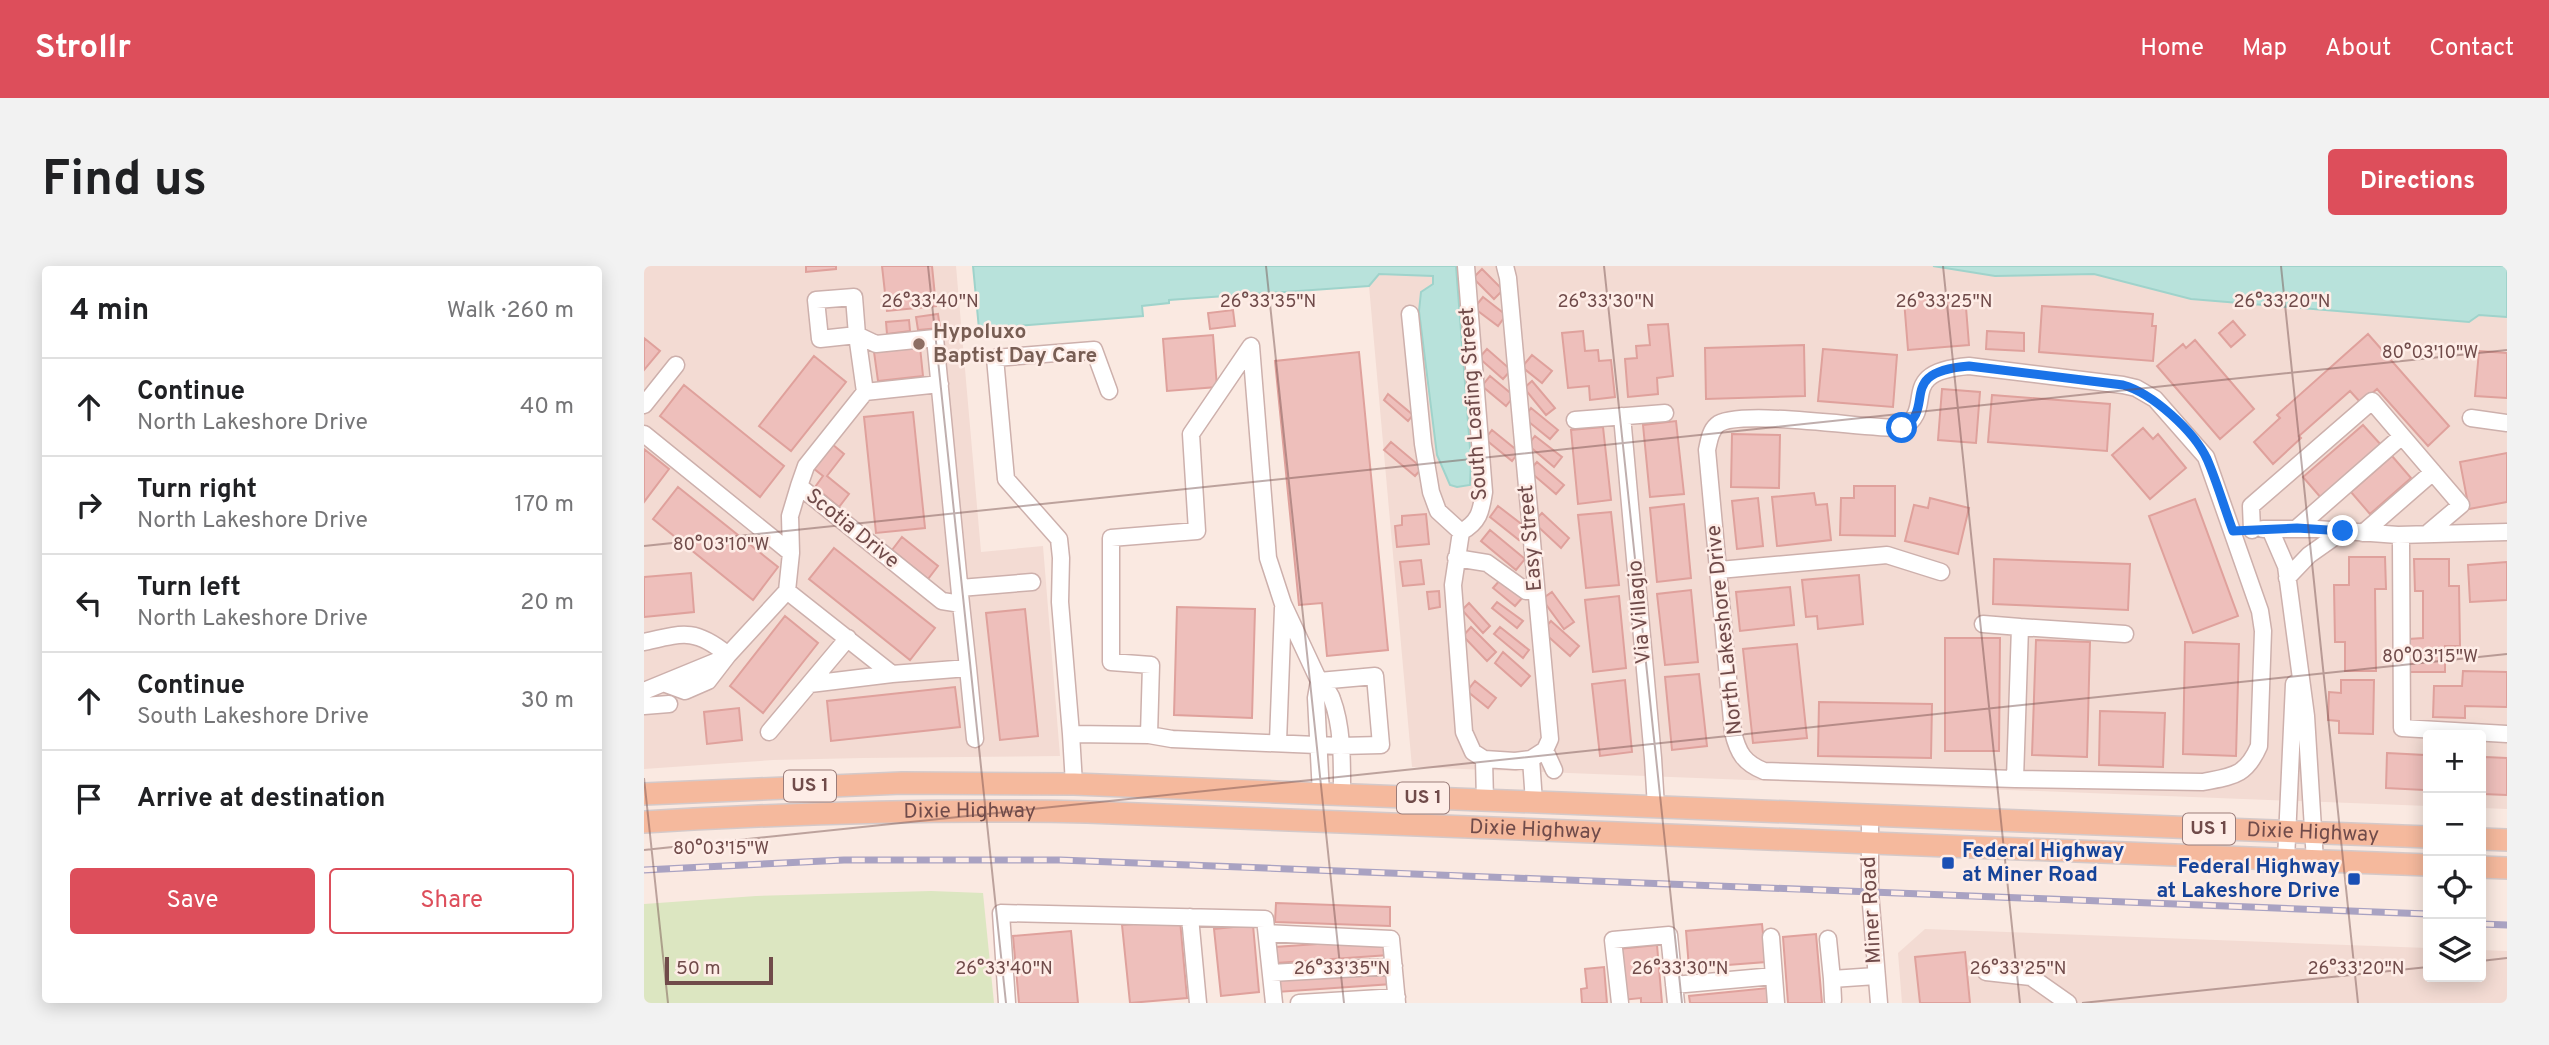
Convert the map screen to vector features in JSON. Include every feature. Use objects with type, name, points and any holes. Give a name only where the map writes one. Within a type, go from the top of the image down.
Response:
[{"type":"main road","points":[[976,783],[976,810]]},
{"type":"main road","name":"Dixie Highway","points":[[644,794],[829,785],[1074,785],[2423,837]]},
{"type":"main road","points":[[1301,820],[1342,795]]},
{"type":"main road","name":"Dixie Highway","points":[[644,822],[776,814],[976,810],[1301,820],[2423,865]]},
{"type":"main road","points":[[2486,839],[2507,840]]},
{"type":"main road","points":[[2486,867],[2507,868]]},
{"type":"street","name":"South Loafing Street","points":[[1466,266],[1484,492],[1481,515],[1461,532],[1453,585],[1464,732],[1473,752],[1484,759]]},
{"type":"street","name":"Easy Street","points":[[1504,266],[1508,278],[1550,739],[1545,750]]},
{"type":"street","name":"South Loafing Street","points":[[1410,314],[1421,431],[1431,492],[1438,511],[1461,532]]},
{"type":"street","points":[[865,392],[857,335],[876,344],[935,338],[975,739]]},
{"type":"street","points":[[1149,735],[1151,665],[1111,662],[1111,538],[1197,531],[1191,434],[1251,346],[1268,558],[1283,604],[1319,681],[1332,697],[1340,746],[1342,795]]},
{"type":"street","points":[[1074,785],[1060,602],[1062,558],[1059,539],[1006,479],[995,358],[1094,350],[1109,391]]},
{"type":"street","points":[[644,405],[676,365]]},
{"type":"street","name":"North Lakeshore Drive","points":[[1969,366],[2136,388],[2155,399],[2206,457],[2233,531],[2260,611],[2263,631],[2259,746],[2251,764],[2231,776],[2203,782],[1764,771],[1749,765],[1738,752],[1733,733],[1719,570],[1707,450],[1710,435],[1718,424],[1734,418],[1759,418],[1902,428],[1916,417],[1919,393],[1928,378],[1947,369],[1969,366]]},
{"type":"street","points":[[799,486],[806,466],[865,392],[940,384]]},
{"type":"street","points":[[2252,530],[2251,506],[2372,401],[2461,505],[2429,532]]},
{"type":"street","points":[[1575,420],[1665,412]]},
{"type":"street","name":"Via Villagio","points":[[1622,416],[1656,807]]},
{"type":"street","points":[[2471,418],[2507,423]]},
{"type":"street","points":[[644,434],[791,553]]},
{"type":"street","points":[[2297,528],[2402,436]]},
{"type":"street","points":[[2363,533],[2433,472]]},
{"type":"street","name":"Scotia Drive","points":[[787,591],[791,553],[790,516],[799,486],[942,601],[960,596]]},
{"type":"street","points":[[2233,531],[2297,528],[2398,535],[2429,532],[2507,532]]},
{"type":"street","points":[[2270,529],[2286,566],[2306,716],[2315,861]]},
{"type":"street","points":[[2287,578],[2309,555],[2343,531]]},
{"type":"street","points":[[2398,535],[2401,542],[2402,728],[2507,734]]},
{"type":"street","points":[[1719,570],[1887,555],[1941,572]]},
{"type":"street","points":[[1456,558],[1487,563],[1526,591],[1536,591]]},
{"type":"street","points":[[960,596],[1032,582]]},
{"type":"street","points":[[644,691],[666,684],[728,655],[787,591],[892,674]]},
{"type":"street","points":[[1279,742],[1283,604]]},
{"type":"street","points":[[1983,624],[2125,634]]},
{"type":"street","points":[[2015,779],[2020,627]]},
{"type":"street","points":[[644,642],[688,634],[701,636],[728,655]]},
{"type":"street","points":[[769,732],[848,638]]},
{"type":"street","points":[[2286,860],[2296,654]]},
{"type":"street","points":[[810,684],[968,668]]},
{"type":"street","points":[[1071,734],[1149,735],[1172,739],[1340,746],[1381,745],[1375,676],[1319,681]]},
{"type":"street","points":[[1319,681],[1315,698],[1321,794]]},
{"type":"street","points":[[644,706],[669,704]]},
{"type":"street","points":[[1485,801],[1484,759],[1531,759],[1545,750],[1553,770]]},
{"type":"street","points":[[1531,759],[1534,802]]},
{"type":"street","name":"Miner Road","points":[[1870,816],[1870,900],[1878,1003]]},
{"type":"street","points":[[1007,1003],[1001,913],[1265,919],[1274,1003]]},
{"type":"street","points":[[1190,917],[1198,1003]]},
{"type":"street","points":[[1267,933],[1391,939],[1397,1000],[1299,1003]]},
{"type":"street","points":[[1620,1003],[1613,940],[1669,935],[1676,1003]]},
{"type":"street","points":[[1771,937],[1776,1003]]},
{"type":"street","points":[[1828,939],[1833,1000]]},
{"type":"street","points":[[1271,973],[1394,966]]},
{"type":"street","points":[[1986,972],[2031,977],[2068,1003]]},
{"type":"street","points":[[1674,985],[1774,976]]},
{"type":"street","points":[[1832,979],[1876,976]]},
{"type":"shaded area","points":[[644,266],[956,266],[981,552],[1043,546],[1060,756],[773,760],[644,769]]},
{"type":"shaded area","points":[[1456,266],[1932,266],[1995,276],[2094,274],[2190,299],[2507,317],[2507,809],[2486,808],[2486,730],[2423,730],[2423,806],[1412,767],[1369,286],[1379,274],[1433,276],[1433,285],[1421,292],[1419,311],[1469,485],[1471,461]]},
{"type":"shaded area","points":[[1925,929],[2423,948],[2423,982],[2486,982],[2486,950],[2507,951],[2507,1003],[1902,1003],[1898,953]]},
{"type":"green space","points":[[931,891],[983,893],[994,1003],[644,1003],[644,904],[756,896]]},
{"type":"water","points":[[973,266],[1456,266],[1471,461],[1470,485],[1450,485],[1437,455],[1419,311],[1421,292],[1433,284],[1433,276],[1379,274],[1369,286],[1169,300],[1169,303],[1142,306],[1143,316],[979,329]]},
{"type":"water","points":[[1933,266],[2507,266],[2507,317],[2479,315],[2469,322],[2191,299],[2094,274],[1995,276]]},
{"type":"building","points":[[806,266],[836,266],[836,269],[806,272]]},
{"type":"building","points":[[882,266],[932,266],[936,306],[887,311]]},
{"type":"building","points":[[1482,269],[1503,290],[1494,299],[1473,278]]},
{"type":"building","points":[[1965,295],[1969,345],[1908,350],[1904,300]]},
{"type":"building","points":[[1483,297],[1506,315],[1498,326],[1474,308]]},
{"type":"building","points":[[2042,306],[2153,314],[2152,326],[2156,326],[2153,361],[2039,352]]},
{"type":"building","points":[[1233,310],[1235,326],[1210,329],[1208,313]]},
{"type":"building","points":[[938,314],[940,328],[918,330],[916,317]]},
{"type":"building","points":[[909,320],[910,331],[887,334],[886,322]]},
{"type":"building","points":[[2233,321],[2245,335],[2231,347],[2219,333]]},
{"type":"building","points":[[1668,324],[1673,376],[1657,378],[1658,394],[1628,397],[1625,359],[1637,358],[1636,346],[1650,345],[1648,325]]},
{"type":"building","points":[[1583,331],[1585,351],[1598,350],[1599,361],[1611,360],[1615,397],[1590,400],[1589,386],[1568,388],[1562,333]]},
{"type":"building","points":[[1987,331],[2024,333],[2024,351],[1986,349]]},
{"type":"building","points":[[2368,334],[2449,426],[2428,446],[2377,389],[2361,403],[2350,391],[2299,436],[2301,438],[2273,464],[2254,442],[2280,418],[2277,415]]},
{"type":"building","points":[[1213,335],[1217,387],[1167,391],[1163,339]]},
{"type":"building","points":[[644,338],[660,351],[644,370]]},
{"type":"building","points":[[2195,340],[2254,409],[2220,439],[2157,366],[2183,344],[2186,348]]},
{"type":"building","points":[[1804,345],[1805,396],[1706,399],[1705,348]]},
{"type":"building","points":[[920,347],[923,376],[878,381],[874,352]]},
{"type":"building","points":[[1487,349],[1511,370],[1503,379],[1479,358]]},
{"type":"building","points":[[1823,349],[1897,355],[1893,407],[1818,401]]},
{"type":"building","points":[[2479,351],[2507,353],[2507,398],[2475,396]]},
{"type":"building","points":[[1359,352],[1388,650],[1327,656],[1322,603],[1299,605],[1275,361]]},
{"type":"building","points":[[1532,355],[1552,371],[1542,383],[1522,367]]},
{"type":"building","points":[[814,356],[846,382],[791,451],[759,426]]},
{"type":"building","points":[[1490,376],[1514,396],[1506,406],[1482,386]]},
{"type":"building","points":[[1532,381],[1555,408],[1546,415],[1524,388]]},
{"type":"building","points":[[684,385],[784,466],[760,497],[660,416]]},
{"type":"building","points":[[1942,389],[1980,392],[1976,443],[1938,440]]},
{"type":"building","points":[[1388,394],[1413,415],[1408,421],[1384,400]]},
{"type":"building","points":[[1992,395],[2110,404],[2107,451],[1988,442]]},
{"type":"building","points":[[1531,408],[1558,430],[1550,439],[1524,418]]},
{"type":"building","points":[[913,412],[925,528],[876,533],[864,417]]},
{"type":"building","points":[[1676,421],[1684,494],[1650,497],[1643,425]]},
{"type":"building","points":[[2363,425],[2382,446],[2322,499],[2303,477]]},
{"type":"building","points":[[1603,427],[1611,500],[1578,504],[1571,430]]},
{"type":"building","points":[[2143,428],[2153,439],[2158,434],[2186,468],[2150,499],[2112,455]]},
{"type":"building","points":[[1492,430],[1519,452],[1512,461],[1485,439]]},
{"type":"building","points":[[1732,434],[1780,435],[1779,488],[1731,487]]},
{"type":"building","points":[[1535,436],[1562,457],[1554,467],[1528,445]]},
{"type":"building","points":[[1391,442],[1422,468],[1415,476],[1384,450]]},
{"type":"building","points":[[832,444],[844,454],[827,476],[849,494],[839,507],[815,487],[823,476],[813,468]]},
{"type":"building","points":[[644,449],[669,469],[644,502]]},
{"type":"building","points":[[2507,453],[2507,502],[2469,509],[2460,462]]},
{"type":"building","points":[[2392,456],[2411,478],[2370,514],[2351,492]]},
{"type":"building","points":[[1537,462],[1564,485],[1556,494],[1529,471]]},
{"type":"building","points":[[1854,486],[1895,486],[1895,536],[1840,535],[1841,498],[1854,498]]},
{"type":"building","points":[[678,487],[778,567],[753,600],[653,519]]},
{"type":"building","points":[[1814,493],[1816,505],[1827,504],[1831,540],[1777,546],[1772,497]]},
{"type":"building","points":[[1758,498],[1763,546],[1737,549],[1732,501]]},
{"type":"building","points":[[1930,498],[1969,508],[1958,554],[1905,541],[1914,505],[1928,508]]},
{"type":"building","points":[[2195,499],[2238,616],[2193,633],[2149,516]]},
{"type":"building","points":[[1684,504],[1691,578],[1657,582],[1650,508]]},
{"type":"building","points":[[1498,506],[1528,529],[1519,540],[1490,517]]},
{"type":"building","points":[[1611,512],[1619,585],[1586,588],[1578,515]]},
{"type":"building","points":[[1542,513],[1569,538],[1561,548],[1533,522]]},
{"type":"building","points":[[1426,514],[1429,544],[1397,547],[1395,526],[1402,525],[1402,516]]},
{"type":"building","points":[[1490,530],[1525,559],[1516,570],[1481,541]]},
{"type":"building","points":[[902,537],[938,566],[928,579],[892,550]]},
{"type":"building","points":[[834,548],[935,628],[910,660],[809,579]]},
{"type":"building","points":[[2349,557],[2385,557],[2386,589],[2375,589],[2376,671],[2345,671],[2345,642],[2335,642],[2334,585],[2349,585]]},
{"type":"building","points":[[1994,559],[2130,564],[2128,610],[1993,604]]},
{"type":"building","points":[[2414,559],[2449,559],[2449,586],[2459,586],[2460,646],[2445,646],[2445,672],[2410,672],[2409,639],[2423,638],[2423,591],[2415,591]]},
{"type":"building","points":[[1421,560],[1424,584],[1403,586],[1400,562]]},
{"type":"building","points":[[2507,562],[2507,600],[2470,602],[2468,565]]},
{"type":"building","points":[[691,573],[694,612],[644,617],[644,577]]},
{"type":"building","points":[[1859,575],[1863,624],[1818,629],[1817,616],[1806,617],[1802,580]]},
{"type":"building","points":[[1501,579],[1523,597],[1515,606],[1493,588]]},
{"type":"building","points":[[1790,587],[1794,625],[1740,631],[1736,592]]},
{"type":"building","points":[[1691,590],[1698,662],[1665,665],[1657,594]]},
{"type":"building","points":[[1439,591],[1440,607],[1429,609],[1427,592]]},
{"type":"building","points":[[1552,592],[1574,622],[1564,629],[1542,599]]},
{"type":"building","points":[[1619,596],[1626,668],[1593,672],[1585,600]]},
{"type":"building","points":[[1497,602],[1523,621],[1517,628],[1492,608]]},
{"type":"building","points":[[1469,603],[1490,626],[1483,633],[1462,610]]},
{"type":"building","points":[[1177,607],[1255,609],[1252,718],[1174,715]]},
{"type":"building","points":[[1025,609],[1038,736],[1000,740],[986,613]]},
{"type":"building","points":[[785,616],[818,643],[763,713],[730,686]]},
{"type":"building","points":[[1551,621],[1579,646],[1570,656],[1542,631]]},
{"type":"building","points":[[1471,627],[1496,652],[1487,661],[1463,636]]},
{"type":"building","points":[[1500,627],[1529,650],[1523,658],[1494,634]]},
{"type":"building","points":[[1945,638],[2000,638],[1999,751],[1945,751]]},
{"type":"building","points":[[2036,640],[2090,642],[2087,757],[2032,755]]},
{"type":"building","points":[[2185,642],[2239,644],[2236,756],[2183,754]]},
{"type":"building","points":[[1797,644],[1807,738],[1753,743],[1743,649]]},
{"type":"building","points":[[1503,652],[1530,676],[1521,686],[1495,663]]},
{"type":"building","points":[[2463,671],[2507,672],[2507,707],[2465,706],[2465,718],[2433,717],[2434,686],[2462,686]]},
{"type":"building","points":[[1699,674],[1707,746],[1672,750],[1665,677]]},
{"type":"building","points":[[1625,680],[1632,752],[1600,756],[1592,684]]},
{"type":"building","points":[[2341,680],[2374,680],[2373,734],[2339,733],[2339,721],[2328,720],[2329,692],[2341,693]]},
{"type":"building","points":[[1475,681],[1496,698],[1488,708],[1467,691]]},
{"type":"building","points":[[955,687],[960,727],[831,741],[827,701]]},
{"type":"building","points":[[1819,702],[1932,704],[1931,758],[1818,756]]},
{"type":"building","points":[[739,708],[742,740],[707,744],[704,712]]},
{"type":"building","points":[[2100,711],[2165,713],[2163,767],[2099,765]]},
{"type":"building","points":[[2387,753],[2423,755],[2423,790],[2386,788]]},
{"type":"building","points":[[2486,757],[2507,758],[2507,795],[2486,794]]},
{"type":"building","points":[[1276,903],[1390,907],[1390,926],[1275,922]]},
{"type":"building","points":[[1180,920],[1187,998],[1130,1003],[1122,925]]},
{"type":"building","points":[[1762,924],[1766,962],[1689,968],[1686,931]]},
{"type":"building","points":[[1253,925],[1259,992],[1221,996],[1214,929]]},
{"type":"building","points":[[1071,931],[1078,1003],[1019,1003],[1013,936]]},
{"type":"building","points":[[1816,934],[1822,1003],[1788,1003],[1783,937]]},
{"type":"building","points":[[1388,939],[1389,955],[1276,963],[1275,947]]},
{"type":"building","points":[[1657,945],[1662,1003],[1641,1003],[1641,998],[1622,1000],[1618,949]]},
{"type":"building","points":[[1965,952],[1970,1003],[1920,1003],[1915,957]]},
{"type":"building","points":[[1604,967],[1607,1003],[1582,1003],[1581,989],[1587,988],[1585,969]]},
{"type":"building","points":[[1391,969],[1392,984],[1277,992],[1277,977]]},
{"type":"building","points":[[1768,988],[1769,1003],[1690,1003],[1689,996]]},
{"type":"railway","points":[[644,870],[844,860],[1060,860],[2423,914]]},
{"type":"railway","points":[[2486,924],[2507,925]]},
{"type":"place","name":"Hypoluxo Baptist Day Care","points":[[919,344]]},
{"type":"place","name":"Federal Highway at Miner Road","points":[[1948,863]]},
{"type":"place","name":"Federal Highway at Lakeshore Drive","points":[[2354,879]]},
{"type":"route","points":[[1902,428],[1916,417],[1923,384],[1936,372],[1947,369],[1969,366],[2136,388],[2155,399],[2206,457],[2233,531],[2297,528],[2343,531]]}]
